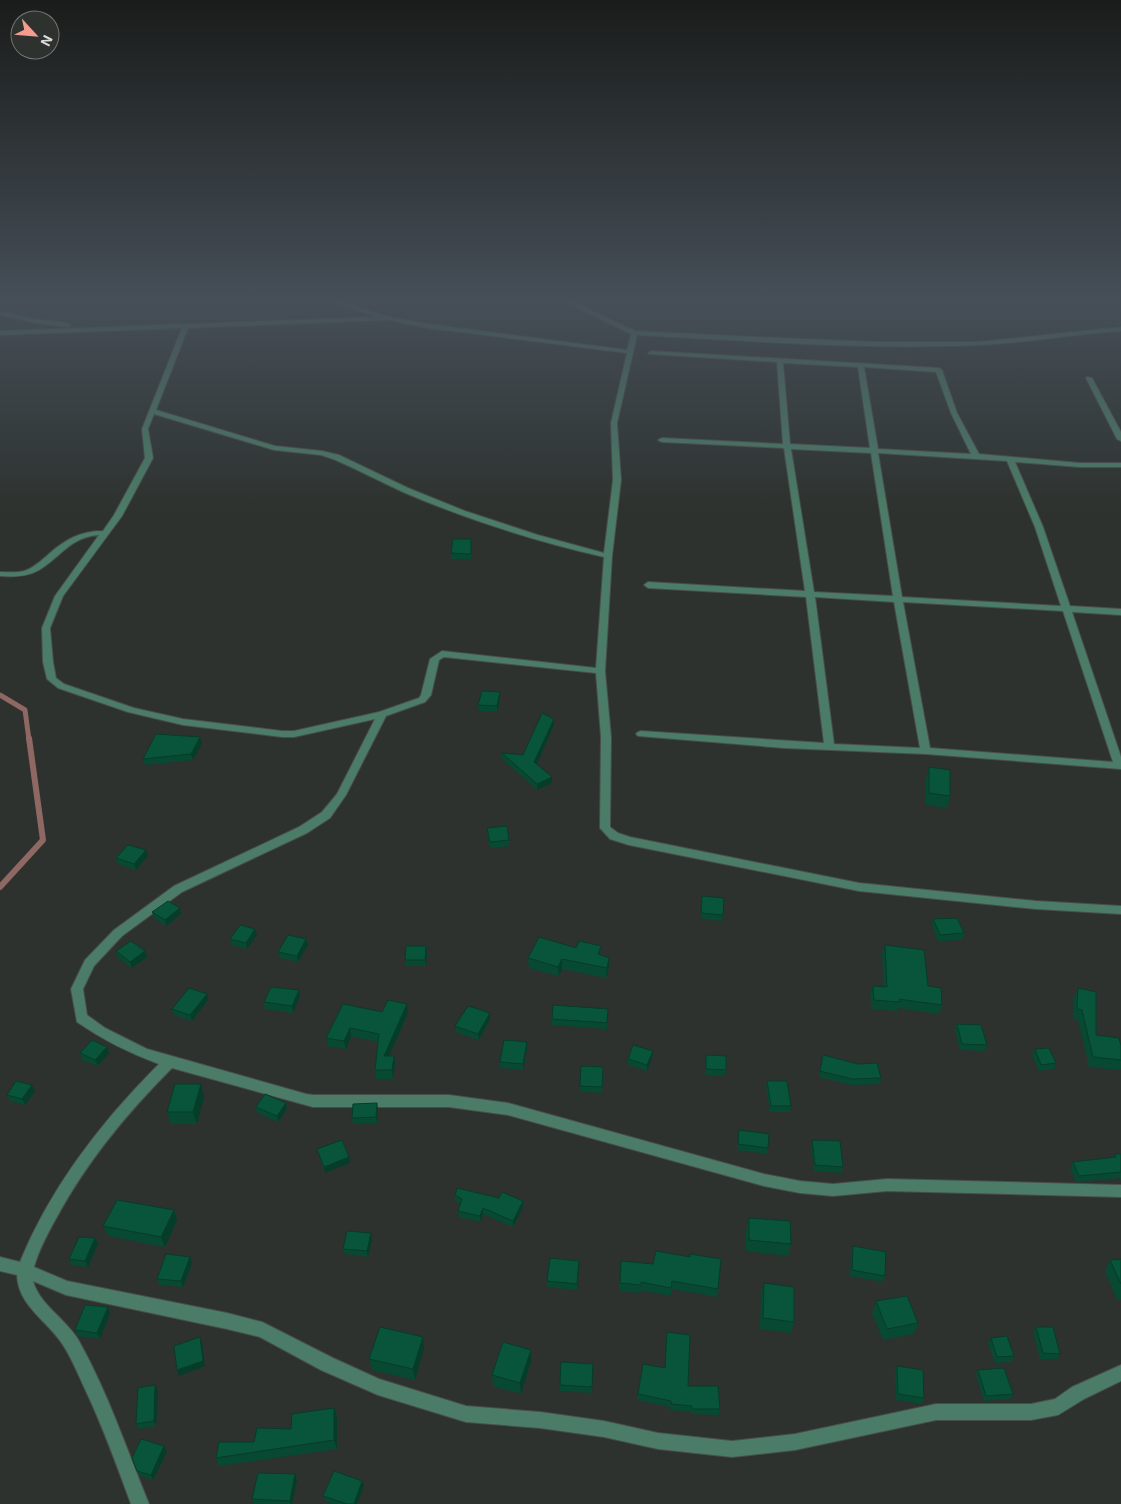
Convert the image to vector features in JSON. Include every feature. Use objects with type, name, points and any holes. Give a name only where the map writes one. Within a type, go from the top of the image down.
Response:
[{"type":"street","points":[[168,369],[145,429],[149,458],[118,516],[59,596],[46,628],[48,662],[52,679],[60,686],[131,710],[183,722],[294,734],[382,714],[422,700],[426,695],[435,659],[442,654],[600,671]]},
{"type":"street","points":[[626,369],[614,423],[617,480],[608,556],[600,671],[606,737],[606,828],[614,836],[630,841],[859,887],[1036,906],[1121,910]]},
{"type":"street","points":[[781,369],[787,447],[810,595],[829,746]]},
{"type":"street","points":[[861,369],[898,600],[926,751]]},
{"type":"street","points":[[923,369],[939,370],[954,413],[976,456]]},
{"type":"street","points":[[1089,378],[1121,440]]},
{"type":"street","points":[[151,411],[274,448],[322,453],[336,457],[415,494],[475,516],[547,541],[608,556]]},
{"type":"street","points":[[662,440],[976,456],[1080,465],[1121,465]]},
{"type":"street","points":[[641,734],[926,751],[1120,766],[1040,527],[1010,459]]},
{"type":"street","points":[[0,574],[14,576],[35,570],[79,537],[88,534],[105,533]]},
{"type":"street","points":[[648,585],[1121,612]]},
{"type":"street","points":[[382,714],[341,795],[326,814],[303,830],[178,889],[118,933],[89,963],[77,989],[81,1018],[94,1028],[144,1054],[168,1063],[256,1084],[299,1099],[314,1101],[450,1101],[508,1109],[764,1180],[800,1187],[833,1190],[887,1185],[1121,1190]]},
{"type":"street","points":[[140,1504],[100,1403],[80,1361],[62,1330],[36,1302],[25,1284],[24,1270],[41,1231],[63,1194],[95,1148],[143,1087],[168,1063]]},
{"type":"street","points":[[0,1264],[24,1270],[66,1288],[217,1318],[262,1330],[327,1364],[378,1387],[466,1414],[540,1420],[604,1429],[658,1441],[732,1449],[794,1442],[936,1412],[1003,1413],[1058,1407],[1078,1393],[1121,1373]]},
{"type":"building","points":[[453,539],[471,539],[471,554],[451,553]]},
{"type":"building","points":[[482,691],[500,692],[497,706],[478,705]]},
{"type":"building","points":[[542,713],[554,719],[534,762],[552,777],[537,784],[502,753],[523,755]]},
{"type":"building","points":[[156,734],[200,737],[191,754],[143,759]]},
{"type":"building","points":[[929,767],[950,770],[950,796],[929,793]]},
{"type":"building","points":[[507,826],[509,840],[490,842],[487,828]]},
{"type":"building","points":[[128,845],[146,850],[134,864],[116,858]]},
{"type":"building","points":[[702,896],[724,898],[723,915],[701,913]]},
{"type":"building","points":[[168,901],[180,908],[165,920],[152,912]]},
{"type":"building","points":[[957,918],[964,933],[940,935],[933,919]]},
{"type":"building","points":[[240,925],[255,929],[246,943],[230,939]]},
{"type":"building","points":[[288,935],[306,939],[297,956],[278,952]]},
{"type":"building","points":[[539,937],[576,948],[579,941],[601,946],[598,954],[609,958],[607,968],[562,959],[558,967],[528,958]]},
{"type":"building","points":[[131,941],[145,951],[130,962],[116,951]]},
{"type":"building","points":[[885,945],[924,950],[928,986],[941,988],[942,1005],[899,999],[900,1002],[874,1000],[873,986],[887,987]]},
{"type":"building","points":[[406,946],[426,946],[425,960],[405,960]]},
{"type":"building","points":[[271,987],[299,990],[292,1006],[264,1002]]},
{"type":"building","points":[[189,988],[207,994],[190,1015],[172,1009]]},
{"type":"building","points":[[1078,988],[1096,992],[1096,1035],[1119,1038],[1121,1060],[1093,1057],[1082,1010],[1077,1009]]},
{"type":"building","points":[[388,1000],[407,1004],[384,1056],[394,1056],[392,1070],[375,1070],[379,1034],[350,1028],[344,1041],[326,1038],[343,1004],[382,1012]]},
{"type":"building","points":[[553,1005],[608,1009],[607,1023],[552,1019]]},
{"type":"building","points":[[468,1006],[490,1013],[478,1034],[455,1026]]},
{"type":"building","points":[[957,1024],[981,1025],[987,1045],[962,1044]]},
{"type":"building","points":[[92,1040],[107,1047],[95,1060],[80,1053]]},
{"type":"building","points":[[504,1040],[527,1042],[523,1064],[500,1062]]},
{"type":"building","points":[[633,1045],[653,1051],[647,1065],[628,1059]]},
{"type":"building","points":[[1049,1048],[1056,1063],[1041,1065],[1035,1049]]},
{"type":"building","points":[[706,1055],[726,1056],[726,1070],[706,1069]]},
{"type":"building","points":[[823,1055],[858,1064],[877,1063],[881,1078],[852,1079],[820,1071]]},
{"type":"building","points":[[581,1066],[603,1067],[602,1087],[580,1086]]},
{"type":"building","points":[[16,1081],[32,1085],[22,1099],[7,1095]]},
{"type":"building","points":[[767,1081],[787,1081],[791,1106],[771,1106]]},
{"type":"building","points":[[175,1084],[201,1084],[193,1112],[167,1112]]},
{"type":"building","points":[[265,1094],[286,1103],[277,1116],[256,1107]]},
{"type":"building","points":[[377,1103],[376,1117],[352,1118],[353,1104]]},
{"type":"building","points":[[739,1130],[769,1134],[768,1148],[738,1144]]},
{"type":"building","points":[[342,1140],[349,1157],[324,1167],[317,1149]]},
{"type":"building","points":[[812,1140],[840,1141],[843,1167],[815,1165]]},
{"type":"building","points":[[1115,1154],[1121,1154],[1121,1172],[1079,1176],[1073,1162],[1116,1157]]},
{"type":"building","points":[[457,1188],[499,1198],[502,1192],[523,1201],[513,1221],[483,1208],[480,1216],[458,1211],[462,1199],[455,1195]]},
{"type":"building","points":[[117,1200],[174,1210],[161,1237],[103,1226]]},
{"type":"building","points":[[749,1218],[790,1221],[791,1244],[749,1240]]},
{"type":"building","points":[[347,1231],[371,1233],[367,1251],[343,1249]]},
{"type":"building","points":[[79,1237],[95,1238],[85,1261],[69,1259]]},
{"type":"building","points":[[853,1246],[886,1252],[885,1276],[852,1270]]},
{"type":"building","points":[[656,1251],[690,1257],[690,1254],[721,1259],[718,1289],[672,1281],[671,1288],[641,1282],[641,1285],[620,1283],[621,1261],[653,1264]]},
{"type":"building","points":[[166,1254],[190,1257],[181,1281],[157,1279]]},
{"type":"building","points":[[550,1258],[579,1261],[577,1284],[547,1281]]},
{"type":"building","points":[[1121,1259],[1121,1284],[1110,1260]]},
{"type":"building","points":[[764,1283],[794,1287],[794,1322],[763,1318]]},
{"type":"building","points":[[907,1296],[918,1323],[887,1329],[876,1301]]},
{"type":"building","points":[[85,1305],[108,1307],[97,1333],[75,1330]]},
{"type":"building","points":[[380,1327],[423,1337],[413,1369],[369,1359]]},
{"type":"building","points":[[1036,1327],[1053,1327],[1060,1354],[1043,1353]]},
{"type":"building","points":[[667,1332],[690,1335],[688,1386],[718,1386],[720,1409],[692,1409],[692,1406],[671,1404],[671,1401],[638,1394],[643,1364],[665,1368]]},
{"type":"building","points":[[1007,1336],[1014,1356],[997,1357],[991,1338]]},
{"type":"building","points":[[200,1337],[203,1361],[177,1370],[174,1346]]},
{"type":"building","points":[[503,1342],[531,1350],[520,1383],[492,1375]]},
{"type":"building","points":[[561,1362],[593,1364],[592,1387],[560,1385]]},
{"type":"building","points":[[897,1366],[923,1370],[924,1398],[898,1394]]},
{"type":"building","points":[[1004,1368],[1013,1394],[986,1396],[978,1370]]},
{"type":"building","points":[[155,1385],[154,1421],[136,1424],[138,1388]]},
{"type":"building","points":[[334,1408],[334,1440],[216,1458],[219,1442],[254,1442],[257,1428],[291,1429],[292,1414]]},
{"type":"building","points":[[141,1439],[164,1446],[151,1475],[137,1471],[132,1458]]},
{"type":"building","points":[[334,1471],[362,1481],[354,1504],[347,1504],[323,1496]]},
{"type":"building","points":[[258,1473],[295,1474],[290,1501],[252,1499]]},
{"type":"waterway","points":[[0,695],[25,710],[29,740]]},
{"type":"waterway","points":[[0,887],[43,840],[29,738]]}]
